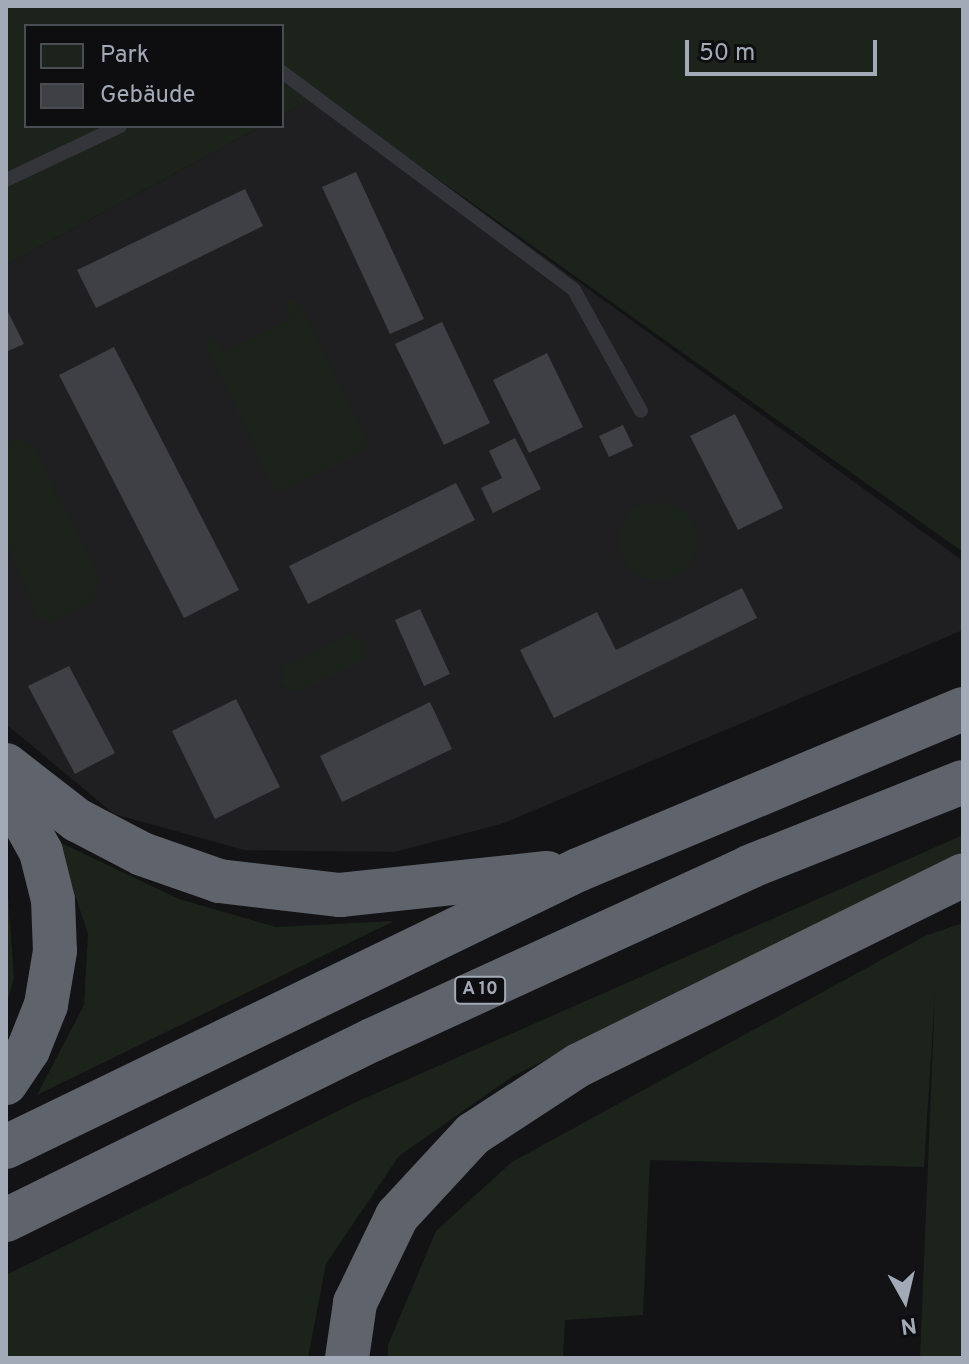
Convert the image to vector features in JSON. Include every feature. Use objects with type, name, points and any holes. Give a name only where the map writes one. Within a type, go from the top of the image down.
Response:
[{"type":"highway","points":[[6,1147],[578,870],[963,709]]},
{"type":"highway","points":[[6,765],[77,820],[142,854],[219,881],[340,895],[578,870]]},
{"type":"highway","name":"A 10","points":[[6,1220],[415,1020],[749,867],[963,782]]},
{"type":"highway","points":[[6,789],[41,852],[53,900],[55,951],[46,1005],[28,1050],[6,1083]]},
{"type":"highway","points":[[347,1358],[355,1303],[397,1216],[473,1134],[579,1065],[963,875]]},
{"type":"lane","points":[[284,73],[574,290],[641,411]]},
{"type":"lane","points":[[6,180],[116,128]]},
{"type":"shaded area","points":[[320,94],[963,561],[963,630],[504,823],[395,852],[244,850],[114,814],[6,724],[6,265],[258,128],[284,128],[284,114]]},
{"type":"green space","points":[[6,6],[963,6],[963,552],[320,95],[284,114],[284,24],[24,24],[24,128],[258,128],[6,265]]},
{"type":"green space","points":[[289,300],[302,307],[367,444],[364,451],[281,491],[273,487],[206,345],[214,336],[223,353],[290,319],[283,303]]},
{"type":"green space","points":[[22,438],[33,446],[99,579],[94,601],[53,622],[37,616],[6,542],[6,443]]},
{"type":"green space","points":[[658,502],[673,505],[686,513],[694,526],[697,541],[694,556],[686,569],[673,577],[658,580],[643,577],[630,569],[622,556],[619,541],[622,526],[630,513],[643,505]]},
{"type":"green space","points":[[350,635],[364,642],[363,660],[297,692],[282,685],[284,667]]},
{"type":"green space","points":[[963,835],[963,853],[513,1076],[399,1156],[326,1264],[308,1358],[6,1358],[6,1275],[354,1103]]},
{"type":"green space","points":[[57,841],[179,899],[276,927],[394,921],[37,1095],[84,1005],[88,934]]},
{"type":"green space","points":[[6,865],[14,979],[6,1006]]},
{"type":"green space","points":[[963,923],[963,1358],[920,1358],[935,993],[924,1167],[650,1160],[643,1315],[565,1320],[563,1358],[388,1358],[388,1345],[436,1231],[512,1162],[925,936]]},
{"type":"building","points":[[356,172],[424,319],[390,334],[322,187]]},
{"type":"building","points":[[245,189],[263,226],[96,308],[77,270]]},
{"type":"building","points":[[6,308],[24,344],[6,352]]},
{"type":"building","points":[[442,322],[490,423],[444,445],[395,344]]},
{"type":"building","points":[[114,347],[239,590],[184,618],[59,375]]},
{"type":"building","points":[[547,353],[583,427],[529,453],[493,380]]},
{"type":"building","points":[[735,414],[783,508],[738,530],[690,436]]},
{"type":"building","points":[[623,425],[633,446],[609,457],[599,436]]},
{"type":"building","points":[[515,438],[541,489],[493,513],[481,488],[502,478],[489,451]]},
{"type":"building","points":[[456,483],[475,520],[308,604],[289,566]]},
{"type":"building","points":[[742,588],[757,618],[554,718],[520,650],[597,612],[616,650]]},
{"type":"building","points":[[420,609],[450,674],[424,686],[395,620]]},
{"type":"building","points":[[69,666],[115,753],[75,774],[28,686]]},
{"type":"building","points":[[236,699],[280,787],[215,819],[172,731]]},
{"type":"building","points":[[430,702],[452,749],[342,802],[320,756]]}]
